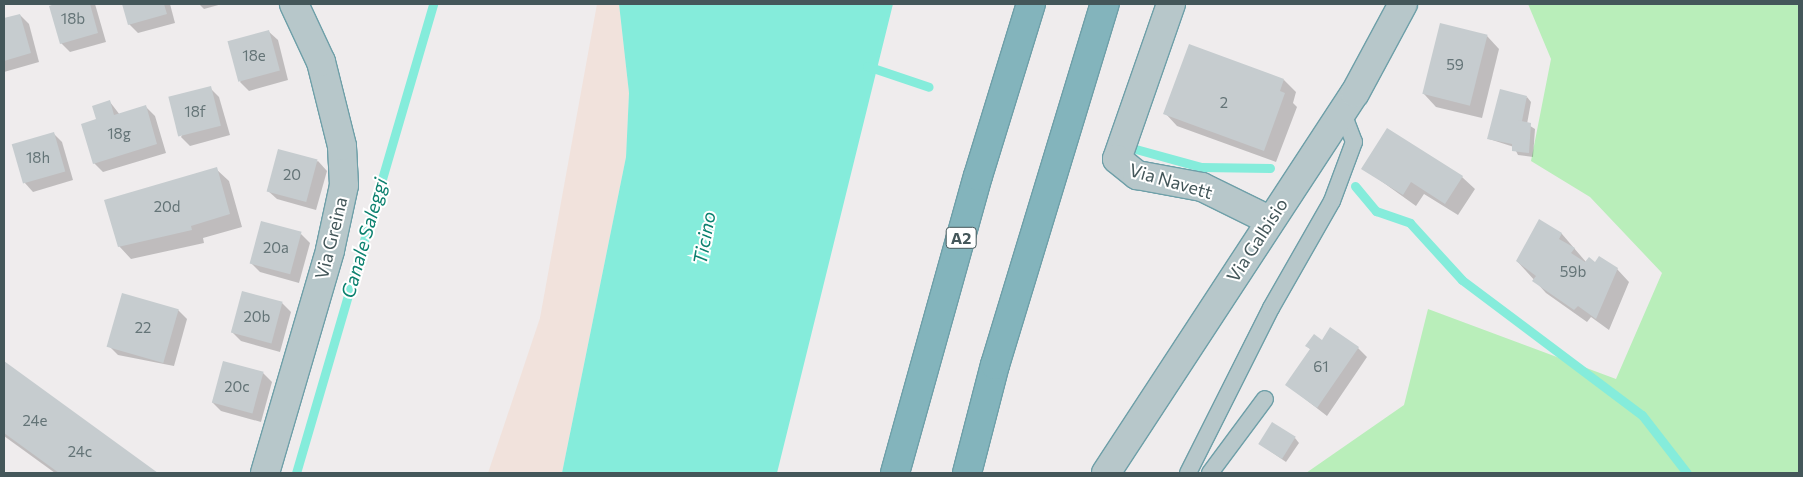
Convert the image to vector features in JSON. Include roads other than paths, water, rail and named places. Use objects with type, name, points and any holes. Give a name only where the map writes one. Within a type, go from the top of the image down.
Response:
[{"type":"highway","name":"A2","points":[[895,473],[978,176],[1032,4]]},
{"type":"highway","points":[[967,473],[995,365],[1105,4]]},
{"type":"street","name":"Via Greina","points":[[265,473],[330,250],[344,185],[342,146],[321,62],[294,4]]},
{"type":"street","name":"Via Navett","points":[[1172,4],[1117,159],[1137,175],[1202,187],[1269,220]]},
{"type":"street","name":"Via Galbisio","points":[[1106,473],[1269,220],[1342,111],[1404,4]]},
{"type":"lane","points":[[1188,473],[1271,308],[1332,201],[1354,142],[1342,111]]},
{"type":"lane","points":[[1210,473],[1265,399]]},
{"type":"water","name":"Ticino","points":[[619,4],[893,4],[777,473],[562,473],[626,157],[629,93]]},
{"type":"waterway","name":"Canale Saleggi","points":[[296,473],[433,4]]},
{"type":"waterway","points":[[867,66],[929,87]]},
{"type":"waterway","points":[[1132,148],[1201,167],[1270,168]]},
{"type":"waterway","points":[[1355,186],[1376,211],[1410,223],[1462,280],[1642,415],[1687,473]]}]
